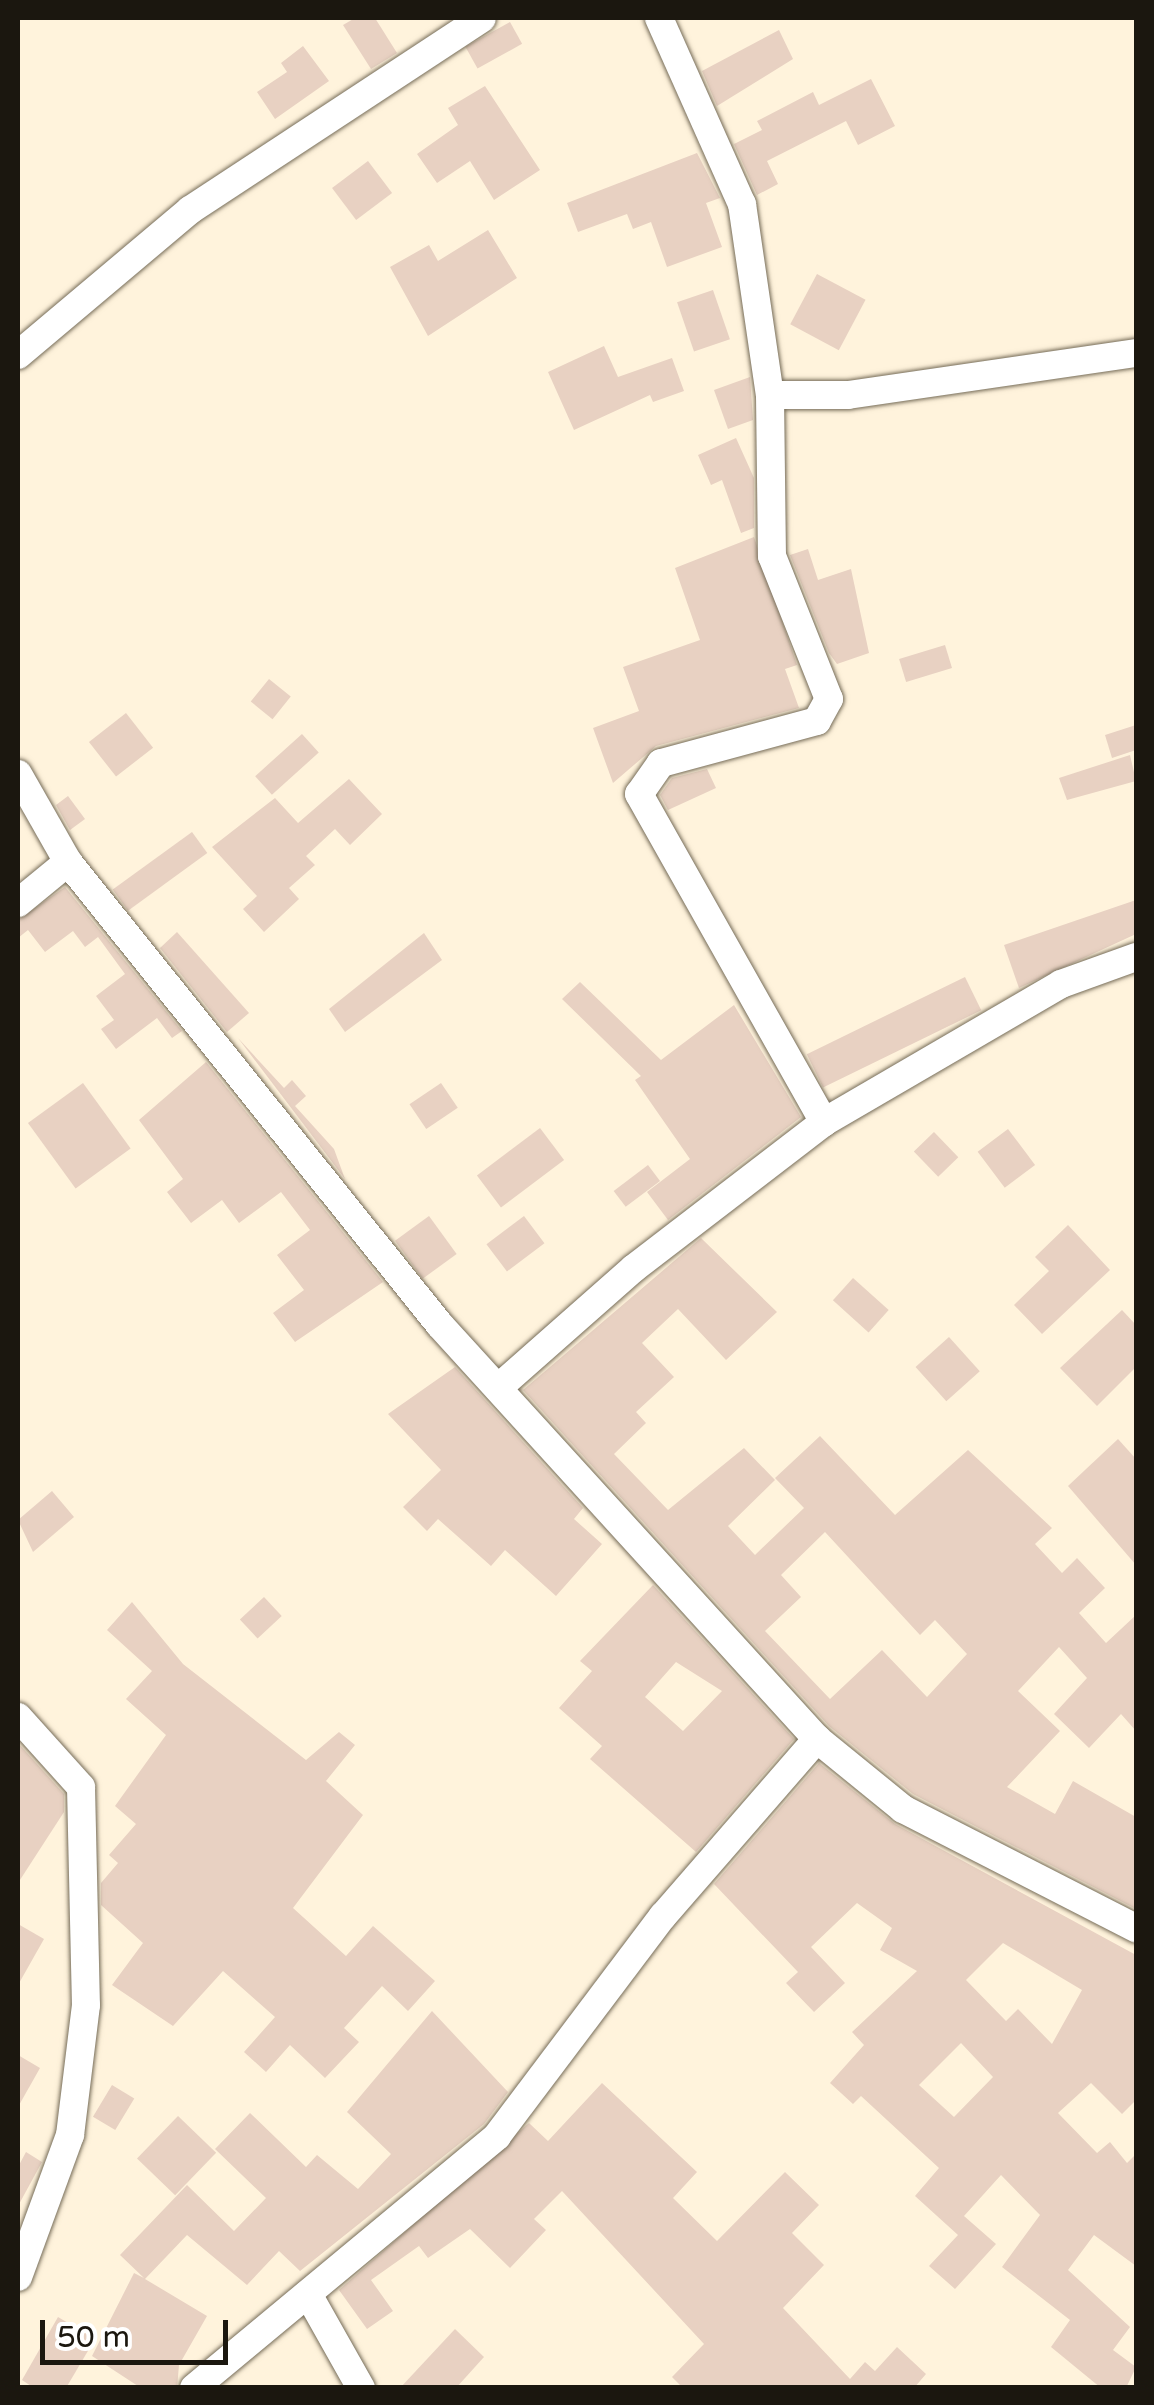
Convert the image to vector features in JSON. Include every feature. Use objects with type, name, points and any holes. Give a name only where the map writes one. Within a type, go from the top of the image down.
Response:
[{"type":"street","points":[[18,355],[190,210],[482,18]]},
{"type":"street","points":[[659,18],[742,204],[770,395],[772,556],[828,710],[661,763],[639,794],[824,1122]]},
{"type":"street","points":[[770,395],[848,395],[1119,354]]},
{"type":"street","points":[[18,774],[68,862],[498,1388],[817,1739],[903,1809],[1136,1928]]},
{"type":"street","points":[[18,903],[68,862]]},
{"type":"street","points":[[498,1388],[634,1268],[824,1122],[1061,984],[1136,957]]},
{"type":"street","points":[[18,1717],[81,1787],[86,2005],[70,2135],[18,2277]]},
{"type":"street","points":[[194,2388],[498,2136],[663,1916],[817,1739]]},
{"type":"street","points":[[308,2294],[361,2388]]},
{"type":"building","points":[[355,18],[375,18],[397,53],[371,69],[343,25]]},
{"type":"building","points":[[510,22],[522,44],[478,69],[465,47]]},
{"type":"building","points":[[779,30],[793,59],[717,106],[702,71]]},
{"type":"building","points":[[303,46],[329,81],[275,119],[257,92],[287,72],[281,63]]},
{"type":"building","points":[[871,79],[895,126],[858,145],[846,121],[767,161],[778,184],[757,195],[734,144],[762,130],[757,121],[813,92],[819,105]]},
{"type":"building","points":[[485,86],[540,170],[494,200],[470,161],[437,183],[417,154],[458,125],[448,108]]},
{"type":"building","points":[[697,153],[720,198],[706,203],[722,247],[667,267],[651,222],[633,229],[627,214],[578,232],[567,203]]},
{"type":"building","points":[[368,161],[392,193],[356,220],[332,188]]},
{"type":"building","points":[[488,230],[517,278],[428,336],[390,267],[429,245],[438,261]]},
{"type":"building","points":[[817,274],[866,300],[839,350],[790,324]]},
{"type":"building","points":[[713,290],[730,339],[694,352],[677,302]]},
{"type":"building","points":[[604,346],[618,377],[672,358],[684,391],[653,402],[650,395],[574,430],[548,372]]},
{"type":"building","points":[[750,377],[753,420],[728,429],[714,390]]},
{"type":"building","points":[[736,438],[754,478],[754,528],[741,533],[722,480],[711,485],[698,455]]},
{"type":"building","points":[[754,537],[797,665],[785,669],[799,708],[656,746],[613,783],[593,728],[639,711],[623,667],[700,640],[675,568]]},
{"type":"building","points":[[808,549],[818,580],[851,569],[869,653],[837,664],[829,653],[790,555]]},
{"type":"building","points":[[945,645],[952,668],[906,682],[899,659]]},
{"type":"building","points":[[269,679],[291,697],[273,719],[251,702]]},
{"type":"building","points":[[126,713],[153,748],[116,777],[89,742]]},
{"type":"building","points":[[1136,725],[1136,750],[1112,758],[1105,735]]},
{"type":"building","points":[[302,734],[319,753],[272,795],[255,776]]},
{"type":"building","points":[[1130,755],[1136,781],[1067,800],[1059,778]]},
{"type":"building","points":[[707,769],[716,788],[668,810],[660,795],[672,778]]},
{"type":"building","points":[[349,779],[382,814],[350,845],[335,829],[306,856],[315,865],[289,888],[299,899],[264,932],[243,909],[257,896],[212,847],[275,798],[298,823]]},
{"type":"building","points":[[68,796],[85,819],[70,830],[56,805]]},
{"type":"building","points":[[192,832],[207,853],[128,911],[113,890]]},
{"type":"building","points":[[65,887],[182,1031],[172,1038],[157,1018],[116,1049],[101,1029],[114,1020],[96,996],[125,974],[98,937],[85,947],[73,931],[45,952],[28,930],[18,938],[18,920]]},
{"type":"building","points":[[1136,900],[1136,934],[1019,988],[1004,945]]},
{"type":"building","points":[[177,932],[249,1013],[227,1032],[160,948]]},
{"type":"building","points":[[424,933],[442,960],[345,1032],[329,1009]]},
{"type":"building","points":[[965,977],[981,1010],[823,1087],[807,1054]]},
{"type":"building","points":[[580,982],[661,1060],[734,1005],[801,1117],[668,1220],[647,1192],[690,1159],[635,1080],[641,1076],[562,999]]},
{"type":"building","points":[[238,1038],[284,1088],[292,1080],[306,1096],[295,1106],[334,1149],[345,1179]]},
{"type":"building","points":[[206,1062],[383,1282],[295,1342],[273,1313],[304,1290],[277,1255],[310,1230],[281,1192],[239,1223],[222,1200],[191,1223],[167,1192],[183,1179],[139,1120]]},
{"type":"building","points":[[83,1083],[131,1149],[76,1188],[28,1123]]},
{"type":"building","points":[[441,1083],[458,1108],[426,1129],[409,1104]]},
{"type":"building","points":[[540,1128],[564,1160],[501,1207],[477,1176]]},
{"type":"building","points":[[1008,1129],[1035,1165],[1005,1188],[978,1152]]},
{"type":"building","points":[[934,1132],[958,1157],[938,1177],[914,1151]]},
{"type":"building","points":[[648,1165],[660,1181],[626,1207],[614,1191]]},
{"type":"building","points":[[429,1216],[457,1254],[423,1279],[395,1241]]},
{"type":"building","points":[[524,1216],[544,1243],[507,1271],[486,1244]]},
{"type":"building","points":[[1068,1225],[1110,1270],[1042,1334],[1014,1305],[1049,1271],[1035,1257]]},
{"type":"building","points":[[701,1238],[777,1312],[726,1360],[678,1309],[642,1343],[674,1377],[636,1412],[646,1423],[614,1454],[668,1510],[744,1448],[775,1480],[728,1526],[755,1555],[804,1508],[775,1478],[820,1436],[895,1515],[968,1450],[1052,1528],[1035,1544],[1062,1573],[1077,1558],[1105,1588],[1079,1613],[1106,1643],[1136,1615],[1136,1731],[1121,1714],[1089,1748],[1054,1714],[1087,1678],[1059,1647],[1018,1691],[1060,1731],[1007,1787],[1055,1814],[1073,1781],[1136,1817],[1136,1909],[913,1794],[829,1726],[523,1390]],"holes":[[[825,1532],[920,1635],[935,1620],[967,1654],[927,1697],[882,1650],[830,1699],[765,1631],[801,1597],[781,1575]]]},
{"type":"building","points":[[853,1278],[889,1310],[869,1332],[833,1300]]},
{"type":"building","points":[[1122,1310],[1136,1325],[1136,1367],[1097,1406],[1060,1368]]},
{"type":"building","points":[[949,1337],[980,1371],[946,1401],[916,1367]]},
{"type":"building","points":[[455,1367],[583,1508],[574,1519],[602,1544],[556,1596],[505,1550],[491,1566],[438,1519],[427,1531],[403,1507],[441,1470],[388,1414]]},
{"type":"building","points":[[1118,1439],[1136,1459],[1136,1565],[1068,1486]]},
{"type":"building","points":[[52,1491],[74,1517],[33,1552],[18,1520]]},
{"type":"building","points":[[653,1585],[794,1739],[696,1852],[590,1759],[602,1746],[559,1708],[592,1671],[580,1661]],"holes":[[[676,1662],[722,1691],[683,1731],[645,1697]]]},
{"type":"building","points":[[264,1597],[282,1616],[258,1639],[240,1620]]},
{"type":"building","points":[[132,1602],[183,1664],[306,1760],[339,1732],[355,1745],[326,1781],[363,1815],[293,1908],[346,1956],[373,1926],[435,1981],[408,2011],[382,1986],[344,2028],[359,2042],[325,2078],[290,2045],[266,2072],[244,2052],[275,2017],[223,1971],[173,2026],[112,1985],[143,1943],[101,1905],[101,1883],[118,1863],[109,1855],[136,1824],[115,1806],[166,1735],[126,1699],[152,1671],[107,1630]]},
{"type":"building","points":[[18,1743],[64,1794],[64,1812],[18,1883]]},
{"type":"building","points":[[819,1763],[895,1824],[1136,1955],[1136,2100],[1122,2114],[1091,2083],[1058,2113],[1097,2153],[1110,2142],[1127,2163],[1136,2154],[1136,2266],[1094,2235],[1068,2270],[1130,2327],[1113,2350],[1136,2367],[1126,2388],[1101,2388],[1051,2347],[1070,2320],[1002,2267],[1040,2215],[1001,2175],[964,2216],[996,2244],[955,2289],[929,2266],[958,2235],[915,2196],[939,2168],[861,2096],[853,2104],[830,2083],[864,2045],[852,2032],[917,1971],[880,1950],[892,1928],[857,1903],[811,1947],[845,1983],[814,2012],[786,1983],[798,1972],[714,1884]],"holes":[[[1003,1943],[1082,1990],[1052,2044],[1018,2009],[1006,2021],[966,1980]],[[961,2043],[993,2077],[954,2117],[919,2085]]]},
{"type":"building","points":[[18,1924],[44,1939],[18,1985]]},
{"type":"building","points":[[432,2011],[508,2092],[484,2124],[300,2271],[279,2251],[247,2285],[187,2235],[145,2279],[207,2316],[179,2365],[177,2388],[141,2388],[92,2356],[134,2273],[144,2278],[120,2255],[187,2185],[234,2231],[266,2198],[215,2149],[250,2113],[306,2167],[317,2155],[358,2189],[391,2154],[347,2112]]},
{"type":"building","points":[[18,2055],[40,2068],[18,2107]]},
{"type":"building","points":[[602,2083],[697,2172],[673,2198],[717,2241],[785,2172],[819,2205],[792,2233],[824,2265],[783,2308],[850,2379],[865,2362],[875,2371],[897,2347],[926,2374],[914,2388],[683,2388],[672,2377],[704,2344],[562,2191],[534,2219],[546,2230],[510,2268],[470,2229],[428,2258],[419,2246],[371,2280],[393,2311],[367,2329],[339,2290],[529,2123],[548,2141]]},
{"type":"building","points":[[112,2085],[134,2098],[115,2130],[93,2117]]},
{"type":"building","points":[[178,2116],[216,2153],[175,2195],[137,2158]]},
{"type":"building","points":[[26,2152],[42,2162],[18,2206],[18,2167]]},
{"type":"building","points":[[58,2317],[95,2339],[66,2388],[34,2388],[22,2380]]},
{"type":"building","points":[[455,2329],[484,2357],[456,2388],[400,2388]]}]
